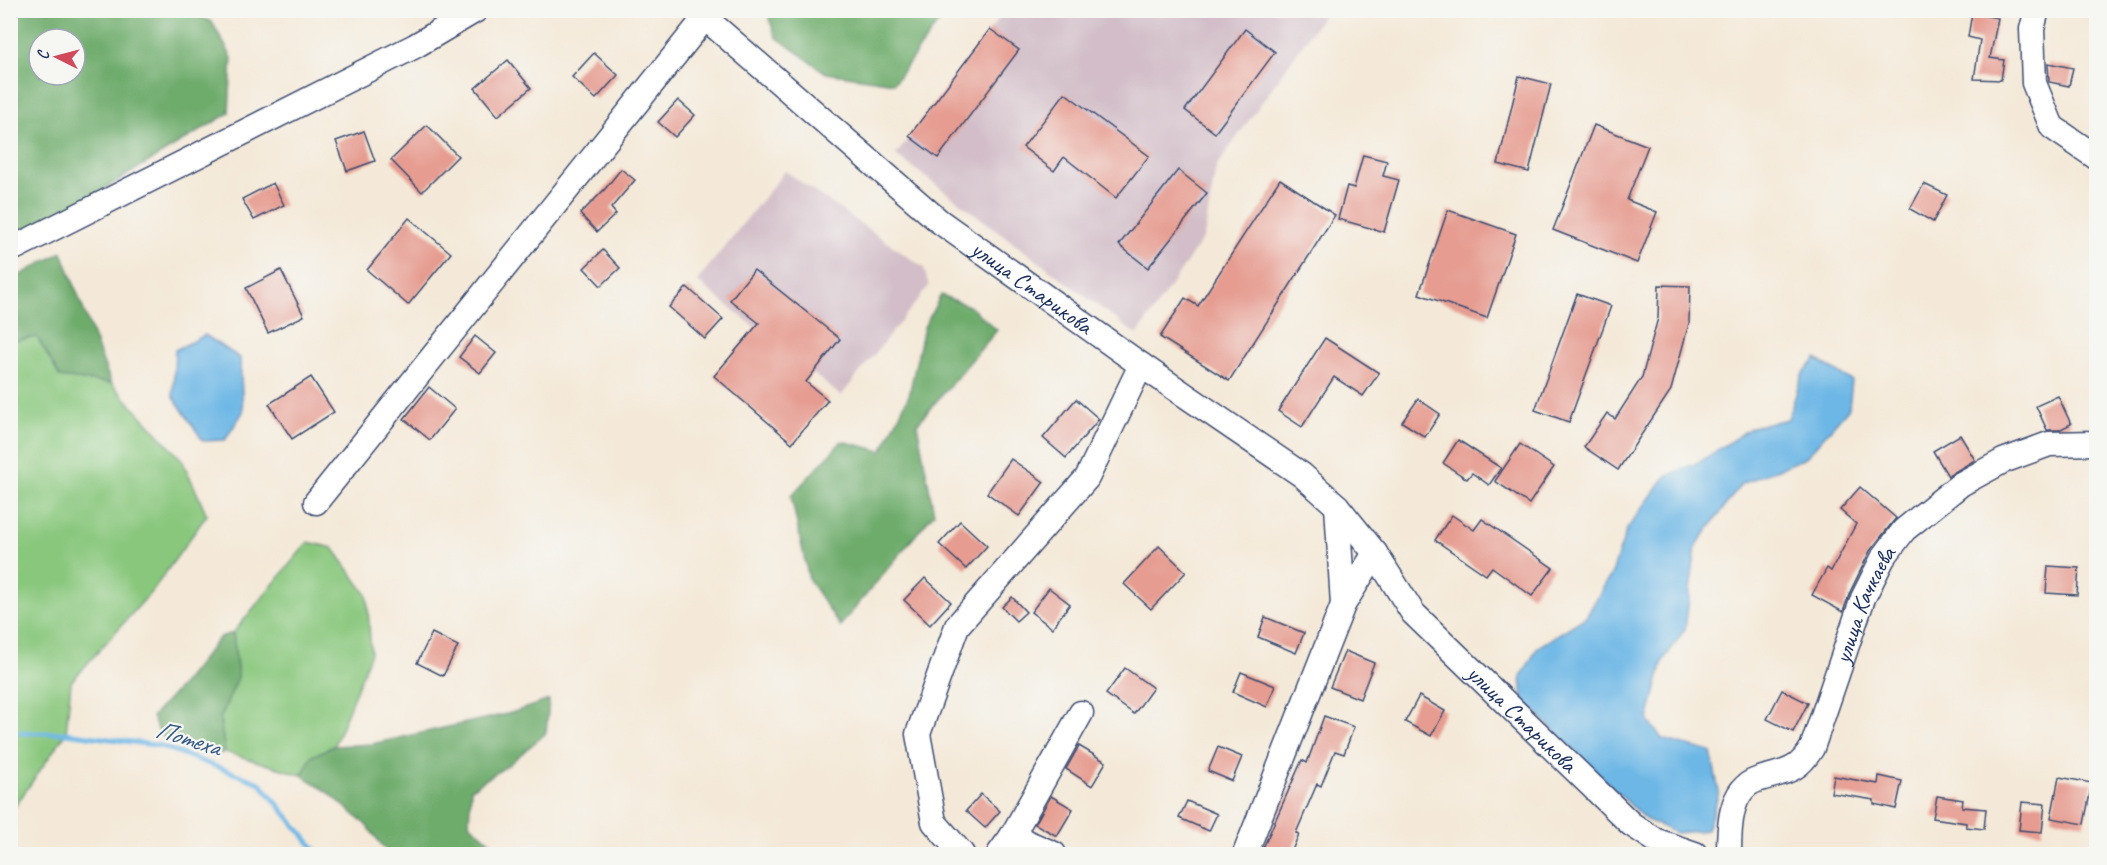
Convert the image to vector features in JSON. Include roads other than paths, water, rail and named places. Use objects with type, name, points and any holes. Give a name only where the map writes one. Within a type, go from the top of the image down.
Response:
[{"type":"street","points":[[10,250],[415,46],[476,10]]},
{"type":"street","points":[[2037,10],[2032,29],[2034,82],[2052,127],[2097,157]]},
{"type":"street","points":[[316,502],[700,15]]},
{"type":"street","name":"улица Старикова","points":[[700,15],[939,221],[1141,365],[1302,475],[1336,506],[1374,553],[1413,613],[1631,824],[1657,841],[1695,855]]},
{"type":"street","points":[[962,855],[934,822],[918,734],[957,626],[1087,478],[1141,365]]},
{"type":"street","name":"улица Качкаева","points":[[1729,855],[1729,831],[1733,809],[1743,790],[1755,780],[1795,769],[1812,748],[1863,598],[1883,558],[1904,530],[1961,484],[2003,461],[2049,444],[2097,443]]},
{"type":"street","points":[[1336,506],[1343,605]]},
{"type":"street","points":[[1245,855],[1343,605],[1374,553]]},
{"type":"street","points":[[1054,855],[1005,845],[1081,712]]},
{"type":"water","points":[[205,335],[240,358],[243,412],[225,440],[203,441],[173,396],[175,350]]},
{"type":"water","points":[[1816,359],[1852,381],[1849,408],[1805,458],[1741,484],[1696,546],[1685,629],[1663,661],[1648,720],[1662,739],[1711,752],[1719,792],[1707,830],[1676,833],[1645,819],[1523,700],[1521,677],[1538,647],[1586,617],[1612,573],[1627,529],[1665,477],[1701,461],[1752,427],[1788,419],[1802,375]]},
{"type":"waterway","name":"Потеха","points":[[10,733],[66,733],[161,746],[260,783],[319,854]]}]
